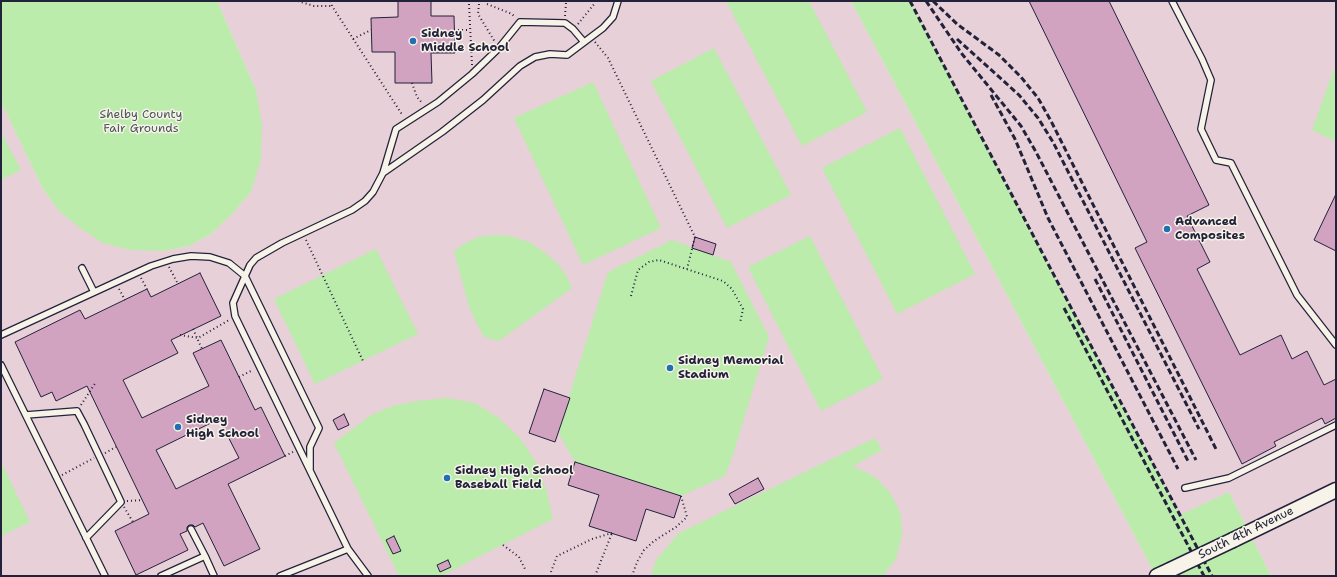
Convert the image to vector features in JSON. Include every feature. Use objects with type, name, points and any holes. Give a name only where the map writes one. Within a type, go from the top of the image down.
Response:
[{"type":"street","name":"South 4th Avenue","points":[[1157,576],[1336,490]]},
{"type":"lane","points":[[383,173],[442,132],[483,100],[520,66],[535,57],[550,54],[567,55],[603,28],[613,16],[618,1]]},
{"type":"lane","points":[[1172,1],[1202,59],[1211,80],[1201,129],[1216,160],[1231,163],[1297,296],[1336,345]]},
{"type":"lane","points":[[368,576],[348,549],[236,316],[233,303],[250,265],[256,258],[303,233],[352,210],[365,201],[373,192],[383,173],[396,129],[438,102],[472,74],[499,48],[520,22],[565,23],[573,29],[584,42]]},
{"type":"lane","points":[[1,335],[137,272],[166,261],[191,256],[210,257],[229,263],[245,276],[319,428],[310,447],[310,471]]},
{"type":"lane","points":[[82,268],[94,292]]},
{"type":"lane","points":[[1,365],[105,576]]},
{"type":"lane","points":[[26,416],[77,411],[121,502],[86,538]]},
{"type":"lane","points":[[1185,488],[1229,478],[1336,425]]},
{"type":"lane","points":[[191,529],[214,576]]},
{"type":"lane","points":[[280,576],[348,549]]},
{"type":"lane","points":[[161,576],[205,556]]},
{"type":"path","points":[[298,1],[314,6],[332,6]]},
{"type":"path","points":[[331,1],[332,6],[407,122]]},
{"type":"path","points":[[573,29],[595,2]]},
{"type":"path","points":[[565,23],[566,3]]},
{"type":"path","points":[[469,4],[472,74]]},
{"type":"path","points":[[479,4],[478,14],[499,48]]},
{"type":"path","points":[[487,4],[512,14],[520,22]]},
{"type":"path","points":[[353,39],[371,30]]},
{"type":"path","points":[[454,30],[470,30]]},
{"type":"path","points":[[591,37],[608,58],[695,237],[688,269]]},
{"type":"path","points":[[412,83],[417,97],[426,109]]},
{"type":"path","points":[[303,233],[362,361]]},
{"type":"path","points":[[631,296],[638,270],[649,262],[659,260],[723,281],[732,289],[743,309],[740,323]]},
{"type":"path","points":[[166,261],[178,284]]},
{"type":"path","points":[[137,272],[147,289]]},
{"type":"path","points":[[115,282],[125,300]]},
{"type":"path","points":[[180,336],[198,338],[236,316]]},
{"type":"path","points":[[193,329],[202,349]]},
{"type":"path","points":[[239,377],[260,367]]},
{"type":"path","points":[[77,411],[96,382]]},
{"type":"path","points":[[56,478],[116,447]]},
{"type":"path","points":[[632,576],[637,562],[644,550],[654,541],[676,527],[687,517],[681,496]]},
{"type":"path","points":[[133,522],[121,502],[142,500]]},
{"type":"path","points":[[551,572],[556,556],[592,539],[612,533],[595,576]]},
{"type":"path","points":[[503,545],[519,557],[525,569]]},
{"type":"shaded area","points":[[217,1],[851,1],[1156,576],[1,576],[1,102],[43,189],[59,211],[164,251],[189,246],[211,234],[233,213],[251,192],[256,90]]},
{"type":"shaded area","points":[[910,1],[1336,1],[1336,63],[1313,130],[1336,142],[1336,576],[1271,576],[1229,492],[1180,516]]},
{"type":"green space","name":"Shelby County Fair Grounds","points":[[1,1],[217,1],[256,90],[262,124],[261,159],[251,192],[233,213],[211,234],[189,246],[164,251],[131,250],[103,243],[80,228],[59,211],[43,189],[1,102]]},
{"type":"green space","points":[[726,1],[809,1],[867,112],[802,146]]},
{"type":"green space","points":[[851,1],[910,1],[1180,515],[1229,492],[1271,576],[1156,576]]},
{"type":"green space","points":[[714,48],[791,195],[727,228],[651,81]]},
{"type":"green space","points":[[1336,63],[1336,142],[1312,130]]},
{"type":"green space","points":[[593,82],[661,228],[583,265],[514,118]]},
{"type":"green space","points":[[900,128],[975,274],[897,314],[822,168]]},
{"type":"green space","points":[[1,132],[21,170],[1,180]]},
{"type":"green space","points":[[495,235],[511,236],[529,242],[544,252],[557,263],[566,275],[572,288],[499,341],[484,337],[470,310],[454,251],[478,237]]},
{"type":"green space","points":[[810,236],[883,379],[821,411],[748,267]]},
{"type":"green space","name":"Sidney Memorial Stadium","points":[[672,240],[731,262],[769,337],[733,455],[725,476],[681,496],[674,518],[646,509],[636,541],[589,526],[599,495],[575,462],[558,432],[608,272]]},
{"type":"green space","points":[[376,249],[418,334],[315,384],[274,299]]},
{"type":"green space","name":"Sidney High School Baseball Field","points":[[447,398],[475,403],[499,418],[520,438],[537,464],[547,492],[553,519],[441,576],[399,576],[334,443],[371,415],[392,406],[417,401]]},
{"type":"green space","points":[[875,438],[882,450],[853,466],[875,477],[888,490],[897,505],[901,517],[902,535],[896,559],[883,576],[651,576],[656,560],[679,533]]},
{"type":"green space","points":[[1,462],[30,522],[1,536]]},
{"type":"building","name":"Sidney Middle School","points":[[398,1],[431,1],[431,16],[454,16],[455,53],[431,53],[432,83],[395,83],[395,52],[372,52],[371,18],[398,17]]},
{"type":"building","name":"Advanced Composites","points":[[1029,1],[1109,1],[1209,205],[1187,216],[1210,262],[1197,269],[1240,355],[1281,335],[1292,359],[1307,351],[1324,385],[1336,379],[1336,418],[1325,424],[1322,418],[1274,442],[1276,446],[1242,464],[1135,248],[1147,242]]},
{"type":"building","points":[[1336,194],[1336,251],[1314,240]]},
{"type":"building","points":[[695,237],[716,244],[713,255],[692,248]]},
{"type":"building","name":"Sidney High School","points":[[200,273],[221,316],[171,340],[178,353],[123,380],[142,418],[209,386],[193,353],[221,340],[255,410],[261,407],[285,456],[228,484],[260,549],[224,566],[203,523],[195,527],[193,525],[189,525],[187,527],[187,531],[180,534],[188,550],[136,575],[115,531],[149,514],[87,386],[56,401],[52,392],[41,397],[15,342],[80,310],[85,319],[147,289],[151,297]],"holes":[[[219,419],[239,458],[176,489],[156,450]]]},
{"type":"building","points":[[544,389],[570,398],[555,442],[529,433]]},
{"type":"building","points":[[344,414],[349,425],[338,430],[333,420]]},
{"type":"building","points":[[575,462],[681,496],[674,518],[646,509],[636,541],[589,526],[599,495],[568,485]]},
{"type":"building","points":[[758,478],[764,489],[735,504],[729,494]]},
{"type":"building","points":[[394,536],[401,551],[393,554],[386,540]]},
{"type":"building","points":[[448,560],[451,567],[440,572],[437,565]]},
{"type":"railway","points":[[910,1],[1212,576]]},
{"type":"railway","points":[[926,1],[962,54],[1021,126],[1036,152],[1196,460]]},
{"type":"railway","points":[[933,1],[957,24],[999,55],[1021,77],[1038,98],[1217,451]]},
{"type":"railway","points":[[957,39],[1019,95],[1038,118],[1053,142],[1199,429]]},
{"type":"railway","points":[[991,95],[1015,139],[1048,218],[1178,469]]},
{"type":"railway","points":[[1095,279],[1189,463]]},
{"type":"railway","points":[[1064,308],[1204,576]]},
{"type":"place","name":"Sidney Middle School","points":[[413,41]]},
{"type":"place","name":"Advanced Composites","points":[[1167,229]]},
{"type":"place","name":"Sidney Memorial Stadium","points":[[670,368]]},
{"type":"place","name":"Sidney High School","points":[[178,427]]},
{"type":"place","name":"Sidney High School Baseball Field","points":[[447,478]]}]
